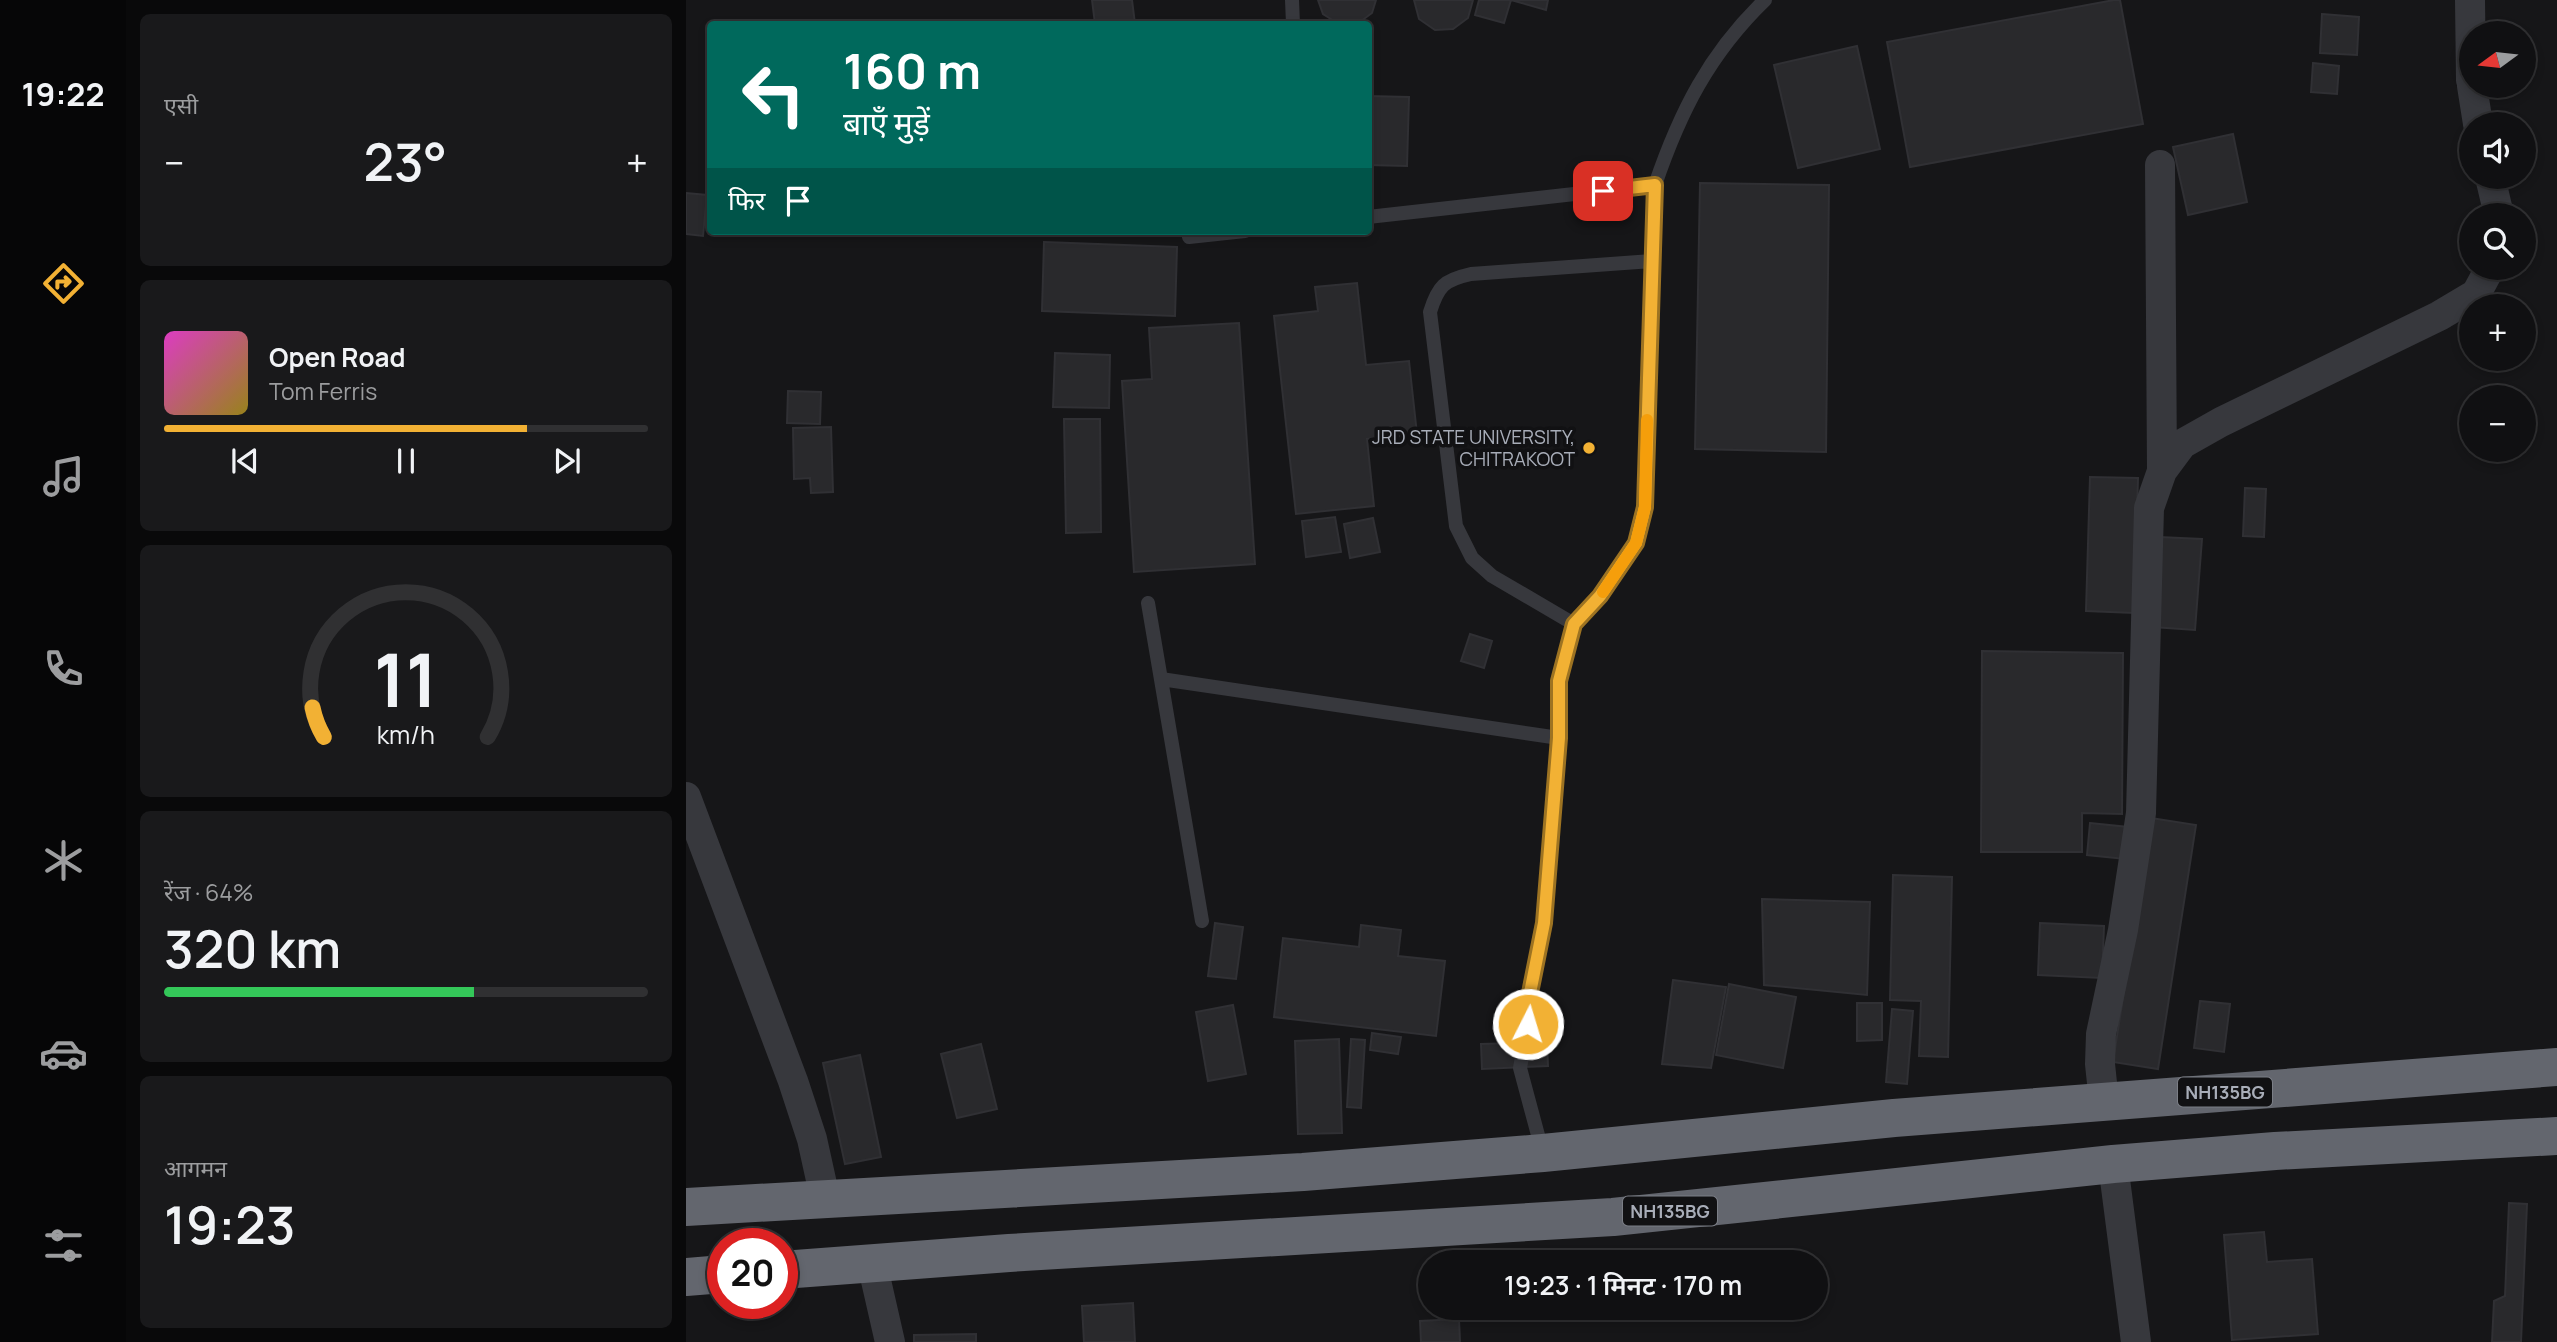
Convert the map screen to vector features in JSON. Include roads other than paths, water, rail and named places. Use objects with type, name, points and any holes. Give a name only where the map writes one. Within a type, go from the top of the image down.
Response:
[{"type":"highway","name":"NH135BG","points":[[686,1207],[1303,1172],[1543,1153],[1894,1118],[2557,1067]]},
{"type":"highway","name":"NH135BG","points":[[798,1269],[1037,1251],[1613,1217],[2113,1164],[2275,1151],[2557,1136]]},
{"type":"highway","points":[[686,1277],[707,1276]]},
{"type":"street","points":[[2470,0],[2470,21]]},
{"type":"street","points":[[2160,165],[2162,471]]},
{"type":"street","points":[[2104,1102],[2100,1064],[2101,1034],[2123,930],[2141,813],[2149,508],[2162,471],[2182,444],[2440,316],[2476,293],[2483,280]]},
{"type":"street","points":[[686,797],[793,1081],[812,1139],[825,1199]]},
{"type":"street","points":[[2113,1164],[2137,1342]]},
{"type":"street","points":[[872,1263],[890,1342]]},
{"type":"lane","points":[[1292,0],[1293,21]]},
{"type":"lane","points":[[1543,1153],[1520,1068],[1528,1024],[1530,993],[1544,923],[1559,738],[1559,681],[1574,624],[1600,596],[1636,543],[1645,507],[1655,185],[1671,137],[1718,52],[1765,0]]},
{"type":"lane","points":[[1372,217],[1655,185]]},
{"type":"lane","points":[[1189,237],[1208,235]]},
{"type":"lane","points":[[1574,624],[1492,576],[1472,558],[1457,526],[1430,312],[1437,292],[1452,279],[1471,275],[1652,261]]},
{"type":"lane","points":[[1148,603],[1202,921]]},
{"type":"lane","points":[[1161,679],[1559,738]]},
{"type":"place","name":"JRD STATE UNIVERSITY, CHITRAKOOT","points":[[1589,448]]}]
